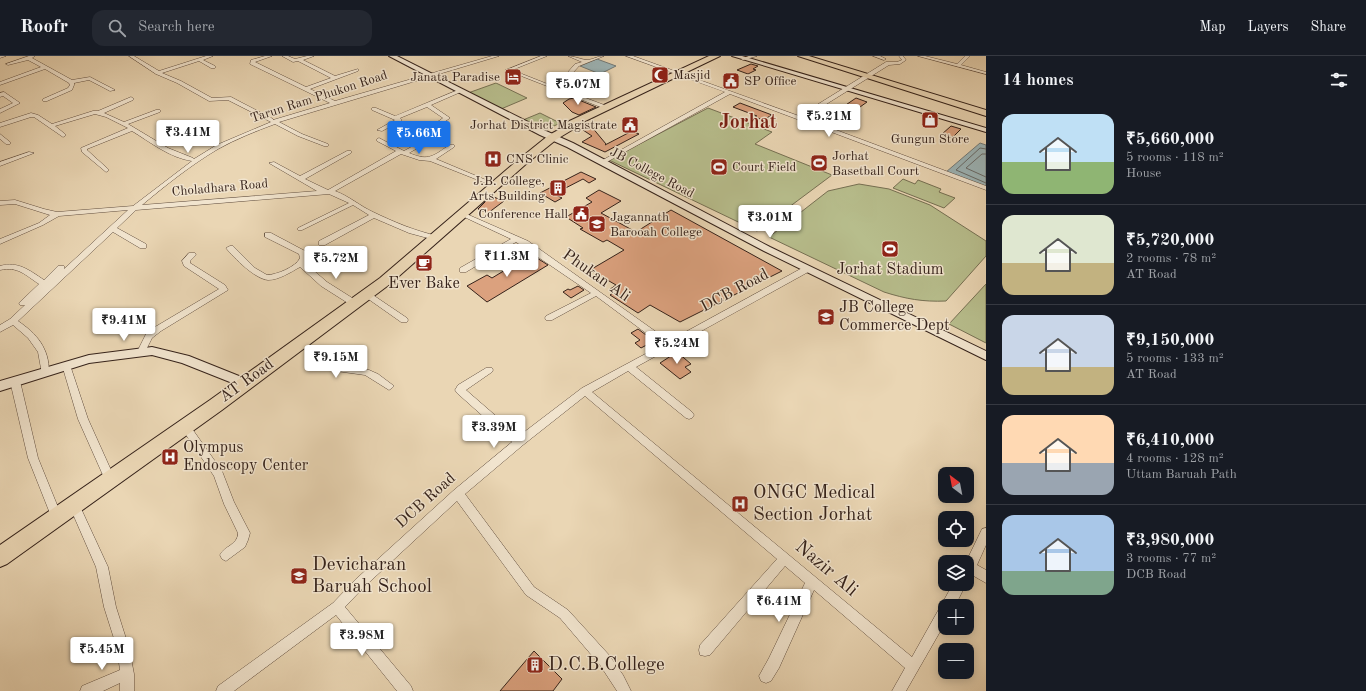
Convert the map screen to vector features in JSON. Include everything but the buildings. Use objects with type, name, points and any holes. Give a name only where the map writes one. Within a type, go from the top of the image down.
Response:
[{"type":"highway","name":"AT Road","points":[[0,558],[385,281],[551,137],[605,107],[716,56]]},
{"type":"main road","points":[[802,56],[986,113]]},
{"type":"street","points":[[0,57],[4,56]]},
{"type":"street","points":[[131,56],[158,73],[179,82],[211,100],[229,98],[300,135],[326,145]]},
{"type":"street","points":[[158,73],[211,56]]},
{"type":"street","points":[[270,56],[252,63],[332,102]]},
{"type":"street","points":[[284,56],[295,61],[312,56]]},
{"type":"street","name":"Tarun Ram Phukon Road","points":[[0,328],[43,284],[130,208],[190,159],[216,144],[273,121],[332,102],[492,56]]},
{"type":"street","name":"Tarun Ram Phukon Road","points":[[0,328],[12,321],[113,229],[130,208],[175,175],[223,144],[273,121],[429,74],[497,56]]},
{"type":"street","points":[[545,56],[508,70],[605,107]]},
{"type":"street","points":[[570,56],[585,61]]},
{"type":"street","points":[[556,89],[574,67],[585,61],[602,56]]},
{"type":"street","points":[[628,56],[730,92],[986,188]]},
{"type":"street","points":[[735,56],[986,130]]},
{"type":"street","points":[[742,58],[755,56]]},
{"type":"street","points":[[875,56],[896,64],[904,60],[901,56],[895,56]]},
{"type":"street","points":[[800,118],[866,76],[891,56]]},
{"type":"street","points":[[920,56],[986,73]]},
{"type":"street","points":[[958,66],[968,56]]},
{"type":"street","points":[[8,64],[30,57],[44,68],[71,82],[90,78],[112,90]]},
{"type":"street","name":"JB College Road","points":[[396,57],[460,91],[603,162],[767,249],[986,356]]},
{"type":"street","points":[[200,60],[212,67]]},
{"type":"street","points":[[299,60],[335,78]]},
{"type":"street","points":[[0,84],[44,68]]},
{"type":"street","points":[[306,89],[356,70]]},
{"type":"street","points":[[45,100],[68,91],[72,87],[71,82]]},
{"type":"street","points":[[374,109],[396,118],[460,91]]},
{"type":"street","points":[[603,162],[730,92]]},
{"type":"street","points":[[0,111],[18,103],[1,93]]},
{"type":"street","points":[[99,113],[131,99]]},
{"type":"street","points":[[427,105],[447,118],[439,123]]},
{"type":"street","points":[[123,124],[158,111]]},
{"type":"street","points":[[51,126],[91,112],[99,113],[123,124],[174,154],[190,159]]},
{"type":"street","points":[[0,125],[33,115],[63,135]]},
{"type":"street","points":[[380,130],[399,120],[396,118]]},
{"type":"street","points":[[170,122],[216,144]]},
{"type":"street","points":[[106,170],[84,151],[84,148],[131,129]]},
{"type":"street","points":[[0,136],[8,143]]},
{"type":"street","points":[[379,140],[403,152],[426,160],[431,159],[452,146]]},
{"type":"street","points":[[272,163],[327,192],[424,142]]},
{"type":"street","points":[[302,178],[349,152]]},
{"type":"street","points":[[0,164],[31,153]]},
{"type":"street","points":[[431,159],[495,185]]},
{"type":"street","name":"Choladhara Road","points":[[0,203],[15,200],[46,213],[57,214],[327,192],[342,196],[375,215],[403,228],[435,238]]},
{"type":"street","points":[[300,229],[353,203]]},
{"type":"street","points":[[0,242],[41,224],[57,214]]},
{"type":"street","name":"Phukan Ali","points":[[462,214],[525,243],[668,345]]},
{"type":"street","points":[[322,243],[375,215]]},
{"type":"street","points":[[113,229],[143,246]]},
{"type":"street","points":[[230,248],[260,274],[266,277],[274,276],[301,264],[304,258],[302,254],[268,235]]},
{"type":"street","points":[[463,270],[516,239]]},
{"type":"street","points":[[141,352],[149,336],[158,329],[224,290],[222,286],[187,264],[186,261],[192,255]]},
{"type":"street","points":[[301,264],[324,284],[404,320]]},
{"type":"street","points":[[0,268],[12,265],[19,267],[43,284]]},
{"type":"street","name":"DCB Road","points":[[223,691],[337,607],[359,584],[458,493],[585,391],[807,269]]},
{"type":"street","points":[[549,318],[596,293]]},
{"type":"street","points":[[12,321],[22,326],[40,347],[44,356],[45,372]]},
{"type":"street","points":[[301,342],[339,369],[366,372],[389,386]]},
{"type":"street","points":[[0,386],[88,359],[141,352],[160,352],[185,359],[245,383]]},
{"type":"street","points":[[66,365],[83,419],[110,479]]},
{"type":"street","points":[[629,367],[689,415]]},
{"type":"street","points":[[489,370],[461,388],[460,391],[520,442]]},
{"type":"street","points":[[15,381],[33,458],[57,517]]},
{"type":"street","name":"Nazir Ali","points":[[585,391],[914,667]]},
{"type":"street","points":[[185,426],[218,474],[229,504],[244,533],[242,543],[226,555]]},
{"type":"street","points":[[458,493],[530,591],[541,600],[557,608],[564,614],[609,664],[617,675],[624,691]]},
{"type":"street","points":[[74,504],[96,550],[102,567],[110,607],[123,648],[127,674],[127,691]]},
{"type":"street","points":[[974,557],[986,533]]},
{"type":"street","points":[[705,650],[785,558]]},
{"type":"street","points":[[974,572],[986,577]]},
{"type":"street","points":[[766,676],[774,663],[812,581]]},
{"type":"street","points":[[337,607],[406,691]]},
{"type":"street","points":[[899,691],[938,624]]},
{"type":"street","points":[[87,691],[127,674]]},
{"type":"green space","points":[[496,83],[527,98],[501,109],[468,93]]},
{"type":"green space","name":"Court Field","points":[[708,108],[772,132],[755,144],[832,175],[757,231],[609,160]]},
{"type":"green space","points":[[540,113],[560,123],[549,128],[541,129],[523,120]]},
{"type":"green space","points":[[903,179],[915,184],[918,180],[941,189],[939,192],[955,198],[944,208],[893,188]]},
{"type":"green space","name":"Jorhat Stadium","points":[[859,184],[889,189],[930,205],[986,241],[986,256],[946,301],[922,300],[884,292],[769,237],[828,191]]},
{"type":"green space","points":[[986,284],[986,343],[949,324]]},
{"type":"water","points":[[597,59],[616,66],[600,74],[580,66]]},
{"type":"water","points":[[980,143],[986,145],[986,187],[946,172]]},
{"type":"place","name":"Masjid","points":[[660,75]]},
{"type":"place","name":"Janata Paradise","points":[[513,77]]},
{"type":"place","name":"SP Office","points":[[731,81]]},
{"type":"place","name":"Gungun Store","points":[[930,120]]},
{"type":"place","name":"Jorhat District Magistrate","points":[[630,125]]},
{"type":"place","name":"CNS Clinic","points":[[493,159]]},
{"type":"place","name":"Jorhat Basetball Court","points":[[819,163]]},
{"type":"place","name":"Court Field","points":[[719,167]]},
{"type":"place","name":"J.B. College, Arts Building","points":[[558,188]]},
{"type":"place","name":"Conference Hall","points":[[581,214]]},
{"type":"place","name":"Jagannath Barooah College","points":[[597,224]]},
{"type":"place","name":"Jorhat Stadium","points":[[890,249]]},
{"type":"place","name":"Ever Bake","points":[[424,263]]},
{"type":"place","name":"JB College Commerce Dept","points":[[826,317]]},
{"type":"place","name":"Olympus Endoscopy Center","points":[[170,457]]},
{"type":"place","name":"ONGC Medical Section Jorhat","points":[[740,504]]},
{"type":"place","name":"Devicharan Baruah School","points":[[299,576]]},
{"type":"place","name":"D.C.B.College","points":[[535,665]]},
{"type":"district","name":"Jorhat","points":[[748,123]]}]
